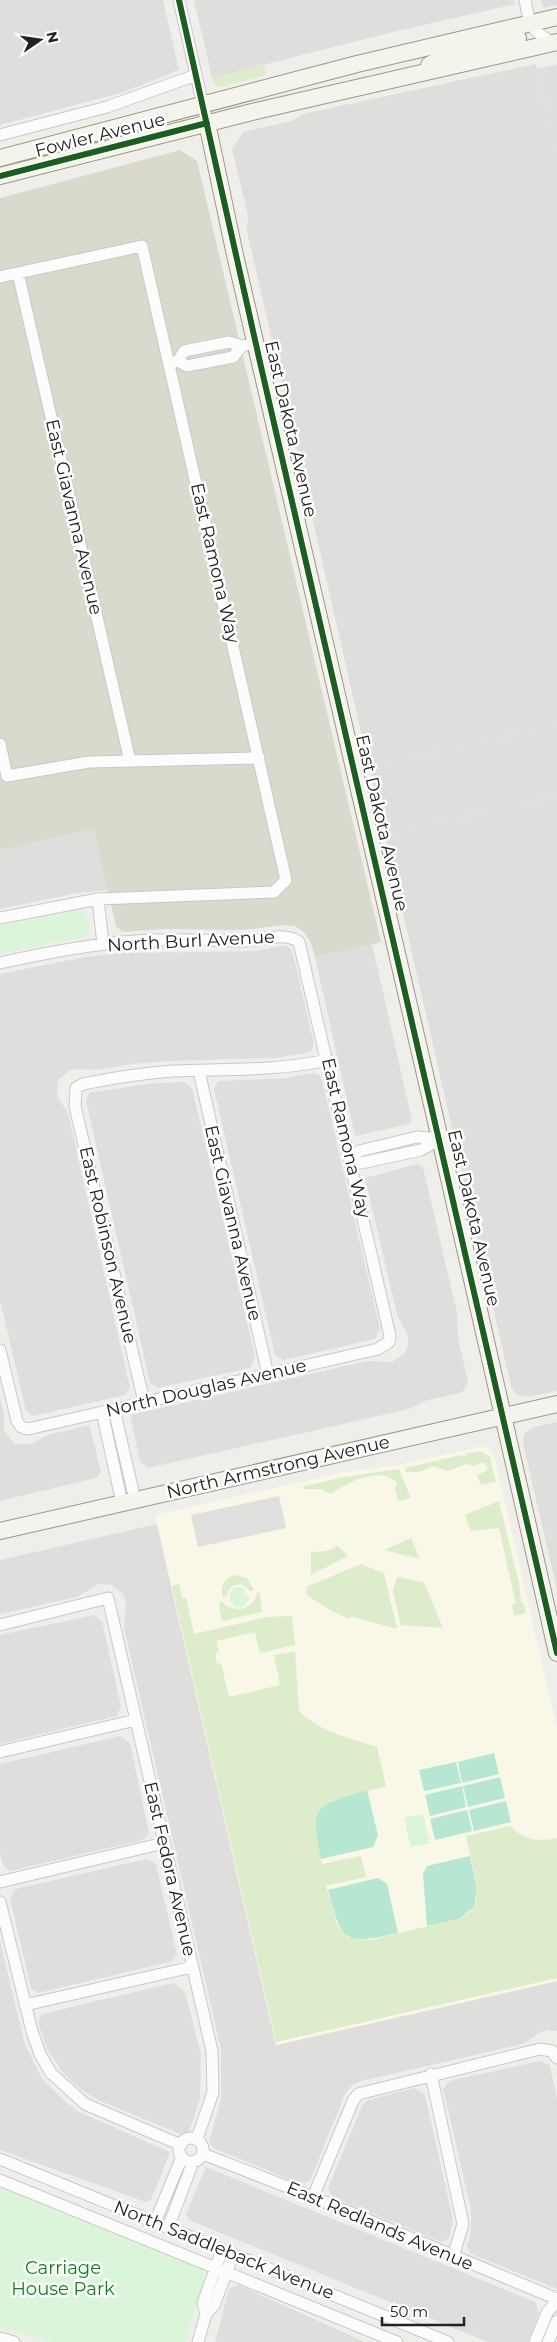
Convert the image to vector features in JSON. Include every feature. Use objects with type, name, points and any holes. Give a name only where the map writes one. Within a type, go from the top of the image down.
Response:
[{"type":"street","name":"East Dakota Avenue","points":[[179,0],[207,123],[249,344],[440,1139],[557,1653]]},
{"type":"street","points":[[525,0],[530,24],[540,36],[555,42]]},
{"type":"street","points":[[0,158],[357,64],[557,17]]},
{"type":"street","points":[[415,74],[448,55],[525,36],[530,24]]},
{"type":"street","name":"Fowler Avenue","points":[[0,176],[207,123],[555,42]]},
{"type":"street","points":[[0,135],[107,107],[196,75]]},
{"type":"street","name":"East Ramona Way","points":[[18,273],[142,246],[174,362],[286,880],[274,892],[98,899]]},
{"type":"street","points":[[0,278],[18,273]]},
{"type":"street","name":"East Giavanna Avenue","points":[[18,273],[130,761]]},
{"type":"street","points":[[174,362],[184,351],[229,342],[249,344]]},
{"type":"street","points":[[0,744],[7,776],[89,762],[259,758]]},
{"type":"street","points":[[0,918],[98,899],[103,944]]},
{"type":"street","name":"North Burl Avenue","points":[[0,963],[103,944],[145,940],[245,941],[282,936],[294,938]]},
{"type":"street","name":"East Ramona Way","points":[[294,938],[302,948],[390,1330],[389,1342]]},
{"type":"street","points":[[199,1071],[282,1068],[328,1060]]},
{"type":"street","name":"East Giavanna Avenue","points":[[199,1071],[268,1375]]},
{"type":"street","name":"East Robinson Avenue","points":[[144,1402],[75,1106],[76,1088],[83,1084],[132,1075],[199,1071]]},
{"type":"street","points":[[351,1159],[359,1151],[417,1138],[440,1139]]},
{"type":"street","name":"North Douglas Avenue","points":[[0,1350],[15,1414],[21,1427],[35,1428],[378,1349],[389,1342]]},
{"type":"street","name":"North Armstrong Avenue","points":[[0,1531],[557,1404]]},
{"type":"street","points":[[114,1409],[128,1502]]},
{"type":"street","points":[[102,1412],[128,1502]]},
{"type":"street","name":"East Fedora Avenue","points":[[0,1625],[108,1598],[212,2051],[213,2092],[196,2139]]},
{"type":"street","points":[[0,1752],[136,1720]]},
{"type":"street","points":[[0,1882],[164,1843]]},
{"type":"street","points":[[0,1902],[25,2005],[40,2054],[51,2073],[86,2104],[181,2145]]},
{"type":"street","points":[[25,2005],[192,1967]]},
{"type":"street","points":[[313,2197],[353,2100],[358,2094],[431,2074],[540,2049],[554,2055]]},
{"type":"street","points":[[431,2074],[463,2224],[453,2257]]},
{"type":"street","points":[[187,2139],[196,2139],[203,2146],[203,2154],[199,2160],[187,2162],[179,2152],[181,2145],[187,2139]]},
{"type":"street","name":"East Redlands Avenue","points":[[203,2154],[313,2197],[557,2300]]},
{"type":"street","points":[[155,2222],[182,2157]]},
{"type":"street","name":"North Saddleback Avenue","points":[[0,2159],[448,2342]]},
{"type":"street","points":[[168,2228],[193,2162]]},
{"type":"street","name":"North Saddleback Avenue","points":[[0,2180],[397,2342]]},
{"type":"street","points":[[206,2314],[203,2303],[222,2250]]},
{"type":"street","points":[[198,2342],[206,2314],[214,2305],[233,2255]]},
{"type":"street","points":[[535,2342],[548,2311],[557,2300]]},
{"type":"street","points":[[548,2342],[557,2321]]},
{"type":"street","points":[[0,2338],[14,2342]]},
{"type":"shaded area","points":[[0,0],[163,0],[179,70],[124,92],[0,125]]},
{"type":"shaded area","points":[[194,0],[514,0],[515,4],[385,34],[212,78]]},
{"type":"shaded area","points":[[541,0],[557,0],[557,5],[543,8]]},
{"type":"shaded area","points":[[536,64],[557,156],[557,725],[369,767],[247,231],[248,216],[232,149],[243,132],[292,121],[303,114]]},
{"type":"shaded area","points":[[557,64],[557,156],[537,69]]},
{"type":"shaded area","points":[[180,150],[197,161],[381,942],[315,957],[311,943],[305,933],[295,926],[283,925],[243,930],[165,929],[122,932],[116,926],[94,829],[0,850],[0,198]]},
{"type":"shaded area","points":[[557,725],[557,796],[385,835],[369,767]]},
{"type":"shaded area","points":[[557,796],[557,1391],[527,1397],[517,1395],[511,1386],[385,835]]},
{"type":"shaded area","points":[[94,829],[109,890],[77,893],[0,909],[0,850]]},
{"type":"shaded area","points":[[372,944],[412,1120],[409,1124],[355,1136],[315,957]]},
{"type":"shaded area","points":[[286,945],[292,950],[314,1044],[311,1052],[276,1058],[169,1061],[97,1070],[79,1069],[69,1071],[58,1080],[58,1098],[68,1113],[130,1388],[125,1395],[33,1416],[26,1411],[0,1300],[0,974],[85,957],[123,953],[256,951]]},
{"type":"shaded area","points":[[313,1073],[321,1076],[380,1329],[375,1339],[284,1360],[275,1355],[214,1089],[218,1081],[287,1078]]},
{"type":"shaded area","points":[[184,1082],[192,1088],[255,1356],[250,1368],[158,1388],[150,1383],[86,1101],[89,1093],[146,1084]]},
{"type":"shaded area","points":[[418,1164],[423,1167],[457,1313],[458,1338],[468,1383],[463,1392],[425,1401],[409,1409],[148,1468],[140,1461],[130,1415],[368,1361],[392,1362],[405,1353],[408,1345],[408,1336],[397,1314],[365,1178]]},
{"type":"shaded area","points":[[0,1397],[4,1414],[4,1431],[15,1444],[31,1444],[48,1435],[89,1425],[101,1472],[96,1478],[0,1501]]},
{"type":"shaded area","points":[[557,1422],[557,1590],[523,1443],[524,1434],[532,1428]]},
{"type":"shaded area","points":[[486,1447],[494,1455],[557,1728],[557,1981],[276,2045],[155,1515],[349,1471],[393,1466]]},
{"type":"shaded area","points":[[279,1496],[286,1528],[198,1547],[191,1515]]},
{"type":"shaded area","points":[[157,1524],[276,2045],[557,1981],[557,2031],[548,2030],[539,2033],[523,2044],[361,2081],[351,2086],[345,2094],[310,2181],[300,2184],[213,2148],[209,2142],[221,2099],[221,2049],[124,1628],[126,1601],[122,1593],[111,1585],[98,1584],[77,1597],[0,1614],[0,1560]]},
{"type":"shaded area","points":[[94,1615],[102,1621],[121,1707],[116,1716],[0,1744],[0,1635]]},
{"type":"shaded area","points":[[120,1736],[130,1743],[149,1833],[143,1840],[10,1871],[3,1865],[0,1854],[0,1764]]},
{"type":"shaded area","points":[[147,1859],[156,1864],[177,1955],[170,1962],[38,1993],[31,1988],[10,1899],[15,1889]]},
{"type":"shaded area","points":[[0,1941],[25,2045],[43,2080],[79,2112],[170,2152],[151,2200],[146,2202],[0,2150]]},
{"type":"shaded area","points":[[173,1983],[185,1992],[201,2054],[200,2098],[190,2129],[186,2133],[180,2134],[98,2100],[80,2089],[63,2073],[47,2049],[38,2022],[42,2014]]},
{"type":"shaded area","points":[[540,2061],[550,2066],[557,2099],[557,2289],[469,2253],[467,2246],[471,2232],[471,2209],[443,2089],[449,2081]]},
{"type":"shaded area","points":[[415,2088],[425,2095],[453,2220],[449,2238],[441,2242],[332,2197],[328,2188],[363,2104],[368,2100]]},
{"type":"shaded area","points":[[206,2167],[535,2302],[539,2313],[528,2342],[488,2342],[189,2220],[186,2214]]},
{"type":"shaded area","points":[[238,2285],[365,2342],[215,2342],[229,2289]]},
{"type":"green space","points":[[264,64],[266,75],[220,87],[215,85],[212,78]]},
{"type":"green space","points":[[76,911],[84,912],[90,923],[89,933],[82,937],[0,954],[0,926]]},
{"type":"green space","points":[[480,1451],[490,1457],[496,1482],[481,1485],[477,1475],[488,1470],[484,1462],[474,1466],[467,1464],[448,1471],[434,1466],[420,1472],[406,1472],[405,1468],[461,1455],[462,1457],[466,1456],[465,1454]]},
{"type":"green space","points":[[399,1469],[411,1498],[398,1501],[395,1489],[397,1483],[390,1478],[382,1476],[373,1476],[354,1481],[331,1494],[320,1489],[304,1489],[304,1486],[344,1477]]},
{"type":"green space","points":[[499,1501],[519,1583],[521,1602],[523,1602],[526,1613],[514,1616],[512,1605],[516,1604],[499,1528],[471,1531],[465,1515]]},
{"type":"green space","points":[[411,1538],[420,1559],[384,1550]]},
{"type":"green space","points":[[338,1546],[348,1556],[311,1575],[311,1552],[327,1551]]},
{"type":"green space","points":[[361,1564],[384,1573],[397,1629],[351,1616],[349,1619],[330,1610],[307,1595],[306,1587]]},
{"type":"green space","points":[[236,1575],[247,1578],[254,1590],[250,1591],[244,1585],[235,1585],[230,1588],[226,1597],[223,1597],[222,1586],[226,1580]]},
{"type":"green space","points":[[397,1577],[424,1582],[443,1628],[401,1625],[393,1591]]},
{"type":"green space","points":[[179,1584],[182,1598],[186,1598],[194,1634],[268,1617],[292,1616],[295,1645],[260,1653],[255,1632],[216,1641],[219,1652],[215,1653],[217,1664],[221,1663],[229,1697],[280,1685],[274,1655],[295,1651],[299,1711],[326,1729],[377,1747],[386,1786],[331,1801],[316,1834],[322,1864],[361,1856],[366,1877],[326,1886],[337,1924],[348,1937],[370,1940],[459,1919],[471,1911],[474,1907],[477,1892],[466,1836],[511,1826],[521,1835],[532,1839],[557,1838],[557,1978],[276,2042],[172,1586]]},
{"type":"green space","points":[[236,1587],[244,1588],[246,1595],[248,1595],[249,1599],[244,1606],[236,1607],[230,1601],[230,1592]]},
{"type":"green space","points":[[260,1592],[262,1612],[222,1621],[219,1607],[221,1601],[231,1608],[242,1609],[251,1604],[257,1593]]},
{"type":"green space","points":[[494,1753],[499,1774],[462,1783],[458,1762]]},
{"type":"green space","points":[[456,1762],[461,1783],[424,1791],[419,1770]]},
{"type":"green space","points":[[500,1777],[505,1798],[468,1807],[463,1786]]},
{"type":"green space","points":[[462,1786],[466,1807],[430,1816],[425,1795]]},
{"type":"green space","points":[[367,1790],[378,1835],[373,1847],[321,1859],[316,1828],[320,1810],[327,1804]]},
{"type":"green space","points":[[506,1801],[511,1822],[474,1831],[469,1810]]},
{"type":"green space","points":[[467,1810],[472,1831],[435,1840],[430,1819]]},
{"type":"green space","points":[[423,1814],[430,1843],[411,1847],[404,1818]]},
{"type":"green space","points":[[470,1856],[477,1890],[474,1907],[459,1919],[427,1926],[423,1874],[427,1866]]},
{"type":"green space","points":[[378,1878],[387,1884],[398,1933],[366,1939],[356,1939],[348,1936],[337,1921],[328,1890]]},
{"type":"green space","name":"Carriage House Park","points":[[0,2185],[200,2267],[204,2272],[204,2280],[185,2342],[51,2342],[0,2327]]},
{"type":"cycle path","points":[[179,0],[272,414],[557,1653]]},
{"type":"cycle path","points":[[0,176],[207,123]]}]
